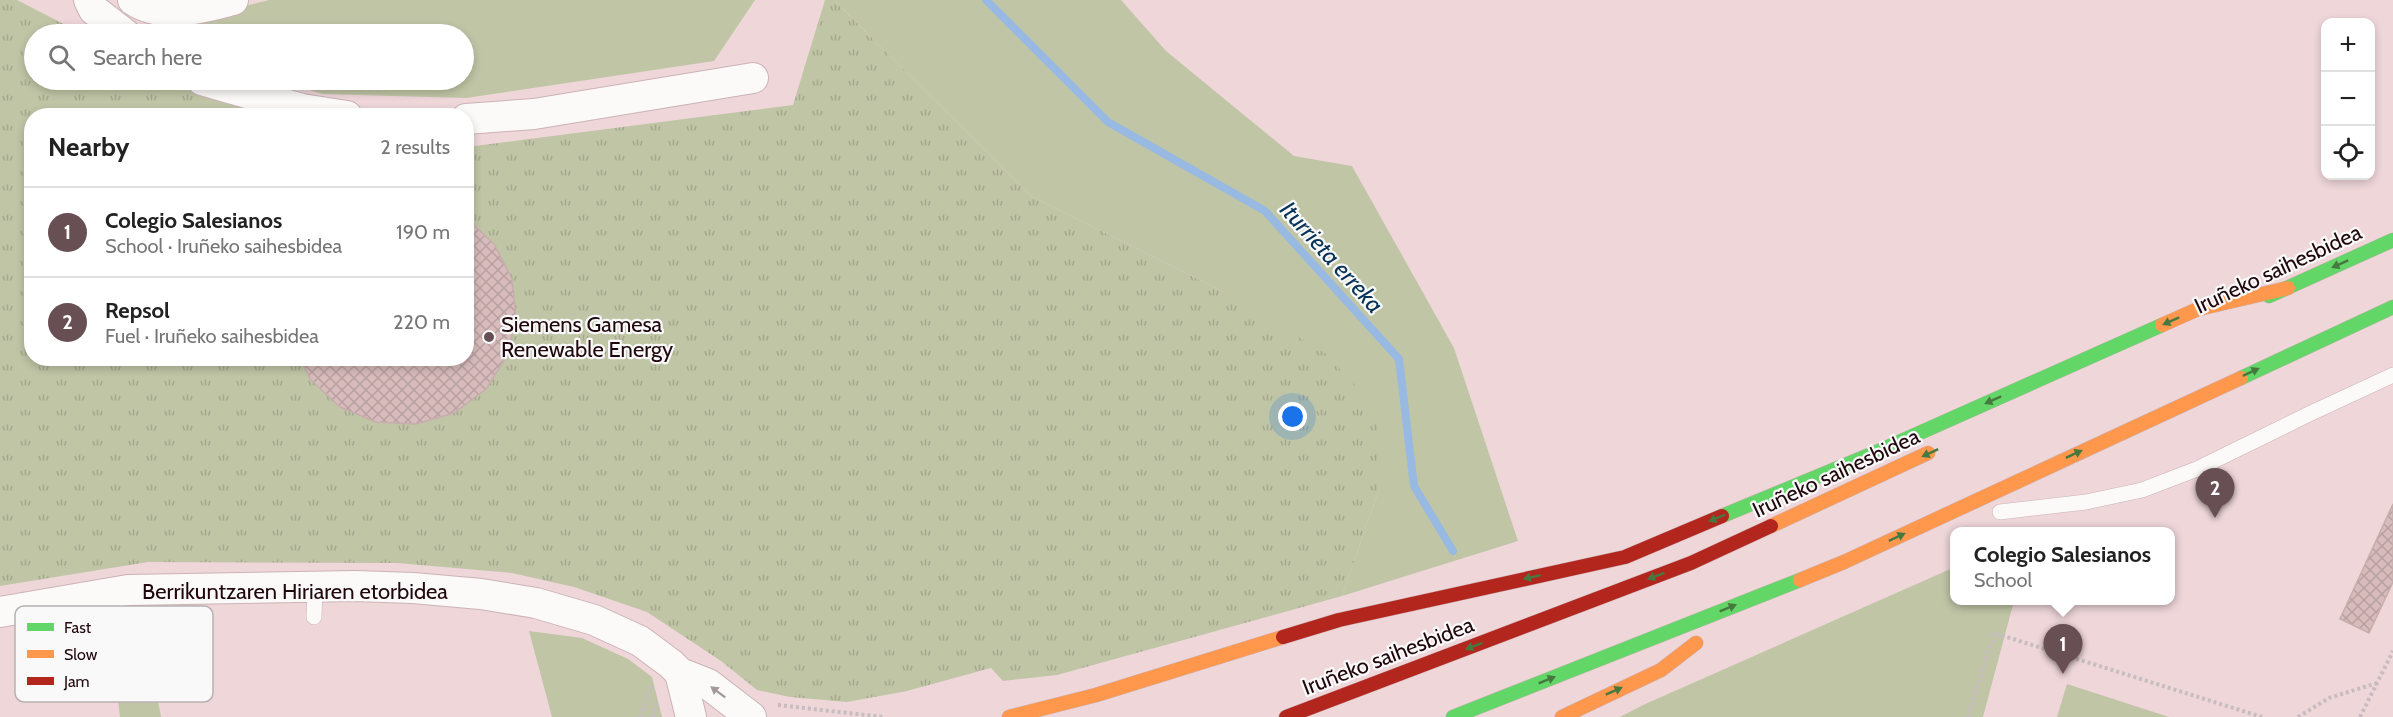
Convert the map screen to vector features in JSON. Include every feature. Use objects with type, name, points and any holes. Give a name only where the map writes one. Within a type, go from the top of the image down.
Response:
[{"type":"highway","name":"Iruñeko saihesbidea","points":[[2223,318],[2393,240]]},
{"type":"highway","points":[[1009,717],[1096,695],[1339,620],[1624,557],[1878,451],[2198,309],[2288,288]]},
{"type":"highway","points":[[1453,717],[1844,562],[2393,307]]},
{"type":"highway","name":"Iruñeko saihesbidea","points":[[1286,717],[1691,563],[1941,448]]},
{"type":"highway","points":[[1994,514],[2041,493]]},
{"type":"highway","points":[[1562,717],[1661,670],[1701,641],[1640,664]]},
{"type":"street","points":[[89,0],[94,10],[112,24]]},
{"type":"street","points":[[133,0],[141,6],[169,11],[196,9],[233,0]]},
{"type":"street","points":[[474,118],[534,114],[753,78]]},
{"type":"street","points":[[236,90],[299,108]]},
{"type":"street","name":"Berrikuntzaren Hiriaren etorbidea","points":[[35,606],[128,590],[355,586],[481,594],[536,603],[594,620],[640,640],[668,676],[708,684],[760,710]]},
{"type":"street","name":"Berrikuntzaren Hiriaren etorbidea","points":[[0,612],[15,609]]},
{"type":"street","points":[[668,676],[691,717]]},
{"type":"lane","points":[[1994,514],[2086,502],[2142,489],[2198,469],[2393,375]]},
{"type":"lane","points":[[314,617],[315,588]]},
{"type":"path","points":[[1968,717],[1994,633],[2262,717]]},
{"type":"path","points":[[2360,717],[2393,651]]},
{"type":"path","points":[[640,717],[648,691],[668,676]]},
{"type":"path","points":[[2298,717],[2329,698],[2377,684]]},
{"type":"path","points":[[760,710],[883,717]]},
{"type":"green space","points":[[0,0],[17,0],[64,24],[24,24],[24,90],[216,90],[266,108],[24,108],[24,366],[474,366],[474,146],[793,105],[825,0],[834,0],[1031,196],[1224,292],[1325,353],[1377,409],[1378,492],[1342,596],[1057,675],[1003,681],[991,668],[907,691],[847,702],[790,697],[757,690],[721,661],[647,612],[574,587],[512,573],[397,563],[148,562],[0,586]]},
{"type":"green space","points":[[269,0],[755,0],[714,61],[466,98],[322,94],[310,90],[474,90],[474,24],[175,24]]},
{"type":"green space","points":[[834,0],[1121,0],[1166,51],[1294,156],[1352,166],[1454,348],[1518,541],[1342,596],[1378,492],[1224,292],[1031,196]]},
{"type":"green space","points":[[1950,569],[1950,605],[2013,605],[1983,717],[1620,717]]},
{"type":"green space","points":[[529,631],[582,638],[628,659],[652,677],[662,717],[552,717]]},
{"type":"green space","points":[[2067,684],[2169,717],[2057,717]]},
{"type":"green space","points":[[118,702],[158,702],[161,717],[120,717]]},
{"type":"building","name":"Siemens Gamesa Renewable Energy","points":[[474,225],[494,244],[512,279],[516,318],[507,356],[486,389],[454,413],[416,424],[376,422],[340,407],[311,380],[304,366],[474,366]]},
{"type":"building","points":[[2393,504],[2393,582],[2369,633],[2340,619]]},
{"type":"waterway","name":"Iturrieta erreka","points":[[986,0],[1108,122],[1265,211],[1399,359],[1414,486],[1453,551]]},
{"type":"traffic: fast","points":[[2269,296],[2393,240]]},
{"type":"traffic: fast","points":[[2241,378],[2393,307]]},
{"type":"traffic: fast","points":[[1722,516],[1879,451],[2162,325]]},
{"type":"traffic: fast","points":[[1453,717],[1800,580]]},
{"type":"traffic: slow","points":[[2162,325],[2198,309],[2288,288]]},
{"type":"traffic: slow","points":[[1800,580],[1844,562],[2241,378]]},
{"type":"traffic: slow","points":[[1771,526],[1928,453]]},
{"type":"traffic: slow","points":[[1009,717],[1096,695],[1283,637]]},
{"type":"traffic: slow","points":[[1562,717],[1661,670],[1696,643]]},
{"type":"traffic: jam","points":[[1283,637],[1339,620],[1625,557],[1722,516]]},
{"type":"traffic: jam","points":[[1286,717],[1691,563],[1771,526]]},
{"type":"place","name":"Siemens Gamesa Renewable Energy","points":[[489,337]]},
{"type":"place","name":"Repsol","points":[[2215,518]]},
{"type":"place","name":"Colegio Salesianos","points":[[2063,674]]}]
